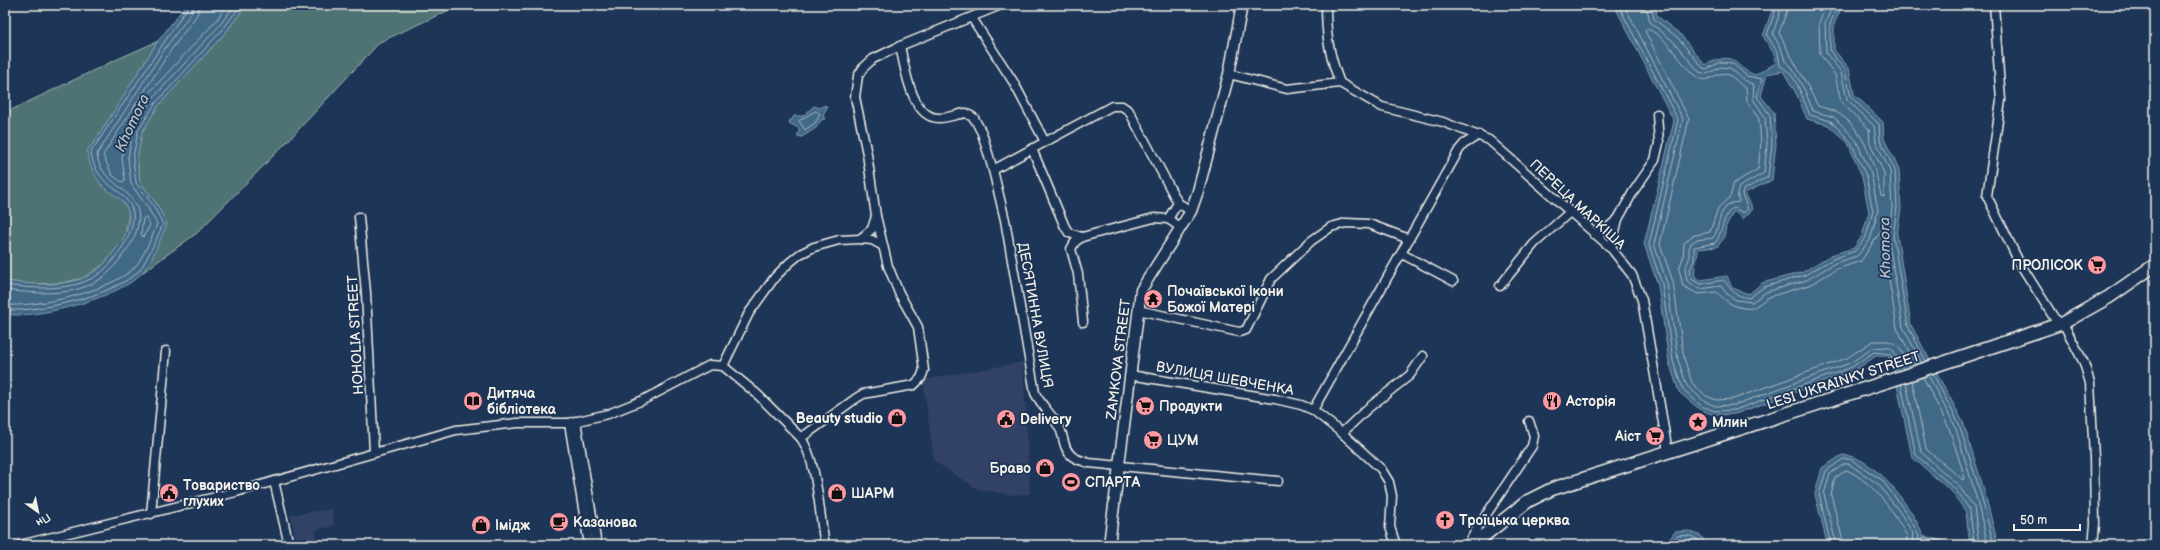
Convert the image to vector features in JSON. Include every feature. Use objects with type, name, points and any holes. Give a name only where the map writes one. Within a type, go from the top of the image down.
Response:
[{"type":"main road","name":"LESI UKRAINKY STREET","points":[[1472,545],[1528,501],[1552,489],[1943,364],[2060,324],[2109,297],[2155,265]]},
{"type":"street","points":[[801,438],[863,394],[914,385],[921,378],[924,370],[924,358],[918,327],[899,293],[888,266],[876,216],[867,154],[855,97],[857,83],[863,68],[873,60],[900,46],[1001,5]]},
{"type":"street","name":"ZAMKOVA STREET","points":[[1109,545],[1141,290],[1191,211],[1198,191],[1229,74],[1242,5]]},
{"type":"street","points":[[1229,74],[1287,89],[1340,83],[1330,58],[1326,31],[1326,5]]},
{"type":"street","points":[[1994,5],[2001,100],[1987,196],[2019,262],[2084,363],[2090,383],[2094,458],[2095,524],[2093,545]]},
{"type":"street","points":[[972,18],[1014,83],[1045,142]]},
{"type":"street","name":"ДЕСЯТИННА ВУЛИЦЯ","points":[[900,46],[910,87],[921,110],[928,116],[939,118],[966,113],[974,118],[982,133],[1005,220],[1035,393],[1040,402],[1053,416],[1061,432],[1067,451],[1073,458],[1089,463],[1119,465]]},
{"type":"street","name":"ПЕРЕЦА МАРКІША","points":[[1340,83],[1382,107],[1443,122],[1462,128],[1489,140],[1610,248],[1632,275],[1642,300],[1668,452]]},
{"type":"street","points":[[993,170],[1112,106],[1122,106],[1129,112],[1178,204],[1191,211]]},
{"type":"street","points":[[1610,248],[1618,218],[1632,192],[1654,160],[1659,143],[1657,114]]},
{"type":"street","points":[[1462,128],[1462,147]]},
{"type":"street","points":[[1313,410],[1462,147],[1479,135]]},
{"type":"street","points":[[1032,149],[1065,227],[1078,274],[1083,322]]},
{"type":"street","points":[[1168,219],[1178,204]]},
{"type":"street","points":[[1500,286],[1534,244],[1570,212]]},
{"type":"street","points":[[860,240],[872,229],[876,216]]},
{"type":"street","name":"HOHOLIA STREET","points":[[359,217],[366,293],[374,452]]},
{"type":"street","points":[[1071,249],[1075,242],[1082,237],[1154,218],[1168,219],[1180,227]]},
{"type":"street","points":[[1594,234],[1606,229],[1618,218]]},
{"type":"street","points":[[1138,310],[1239,332],[1246,330],[1271,279],[1311,241],[1331,227],[1346,224],[1369,224],[1409,239]]},
{"type":"street","points":[[1065,227],[1069,233],[1082,237]]},
{"type":"street","points":[[723,366],[749,313],[775,277],[789,262],[800,254],[814,247],[839,240],[872,240],[883,246]]},
{"type":"street","points":[[1402,254],[1453,281]]},
{"type":"street","points":[[151,514],[166,351]]},
{"type":"street","points":[[1342,433],[1367,409],[1410,375],[1424,356]]},
{"type":"street","points":[[20,545],[151,514],[456,430],[517,423],[573,422],[608,414],[643,400],[710,365],[723,366],[757,394],[801,438],[807,446],[812,464],[825,545]]},
{"type":"street","name":"ВУЛИЦЯ ШЕВЧЕНКА","points":[[1130,375],[1275,399],[1301,405],[1313,410],[1342,433],[1381,469],[1389,482],[1392,496],[1390,527],[1396,545]]},
{"type":"street","points":[[1468,545],[1476,530],[1532,446],[1534,436],[1529,421]]},
{"type":"street","points":[[573,422],[589,545]]},
{"type":"street","points":[[573,422],[597,545]]},
{"type":"street","points":[[1119,465],[1278,481]]},
{"type":"street","points":[[274,481],[289,545]]},
{"type":"shaded area","points":[[1023,362],[1030,494],[1012,495],[977,489],[934,461],[923,380]]},
{"type":"shaded area","points":[[332,509],[334,526],[315,530],[319,545],[298,545],[290,515]]},
{"type":"green space","points":[[246,5],[460,5],[380,42],[286,143],[197,233],[142,273],[167,224],[156,203],[140,182],[137,158],[142,132],[158,106],[226,32]]},
{"type":"green space","points":[[158,41],[94,143],[87,151],[101,185],[123,200],[129,212],[125,238],[103,265],[83,278],[62,283],[30,284],[5,281],[5,113]]},
{"type":"water","name":"Khomora","points":[[186,5],[246,5],[226,32],[158,106],[142,132],[137,158],[140,182],[156,203],[167,224],[149,263],[142,273],[131,282],[98,298],[77,305],[37,314],[5,314],[5,281],[30,284],[57,284],[83,278],[104,264],[126,234],[129,215],[126,206],[120,199],[104,188],[98,180],[92,168],[87,151],[94,143],[158,41]]},
{"type":"water","name":"Khomora","points":[[1614,5],[1655,5],[1657,16],[1680,34],[1705,65],[1716,60],[1729,59],[1755,75],[1776,63],[1774,54],[1763,36],[1774,5],[1843,5],[1834,24],[1834,50],[1849,68],[1854,94],[1883,122],[1884,139],[1899,169],[1901,209],[1897,235],[1911,325],[1963,422],[1984,490],[1998,545],[1970,545],[1966,512],[1952,492],[1912,457],[1894,370],[1888,356],[1876,356],[1854,371],[1735,414],[1714,415],[1699,409],[1679,392],[1669,362],[1658,285],[1644,244],[1674,121]],"holes":[[[1783,71],[1797,95],[1807,119],[1828,125],[1848,143],[1862,177],[1869,212],[1862,236],[1854,248],[1831,255],[1803,272],[1762,283],[1749,294],[1732,288],[1727,276],[1701,280],[1695,277],[1698,249],[1717,247],[1724,238],[1726,226],[1734,211],[1743,219],[1753,209],[1745,193],[1772,180],[1776,144],[1774,113],[1761,96],[1767,74]]]},
{"type":"water","points":[[825,105],[827,107],[823,116],[825,119],[821,120],[816,128],[802,137],[797,136],[800,129],[789,123],[790,120],[792,120],[794,116],[803,116],[814,106],[820,108]]},
{"type":"water","points":[[1842,455],[1854,457],[1867,464],[1891,486],[1902,499],[1919,525],[1924,537],[1920,545],[1830,545],[1826,539],[1815,494],[1822,468]]},
{"type":"water","points":[[1689,531],[1701,536],[1707,545],[1665,545],[1675,532]]},
{"type":"waterway","points":[[1924,537],[1955,545]]},
{"type":"waterway","points":[[1957,545],[1972,540]]},
{"type":"place","name":"ПРОЛІСОК","points":[[2097,265]]},
{"type":"place","name":"Почаївської Ікони Божої Матері","points":[[1153,299]]},
{"type":"place","name":"Дитяча бібліотека","points":[[473,401]]},
{"type":"place","name":"Асторія","points":[[1552,401]]},
{"type":"place","name":"Продукти","points":[[1145,406]]},
{"type":"place","name":"Beauty studio","points":[[897,418]]},
{"type":"place","name":"Delivery","points":[[1006,419]]},
{"type":"place","name":"Млин","points":[[1698,422]]},
{"type":"place","name":"Аіст","points":[[1655,436]]},
{"type":"place","name":"ЦУМ","points":[[1153,440]]},
{"type":"place","name":"Браво","points":[[1045,468]]},
{"type":"place","name":"СПАРТА","points":[[1071,482]]},
{"type":"place","name":"Товариство глухих","points":[[169,493]]},
{"type":"place","name":"ШАРМ","points":[[837,493]]},
{"type":"place","name":"Троїцька церква","points":[[1445,520]]},
{"type":"place","name":"Казанова","points":[[559,522]]},
{"type":"place","name":"Імідж","points":[[481,525]]}]
